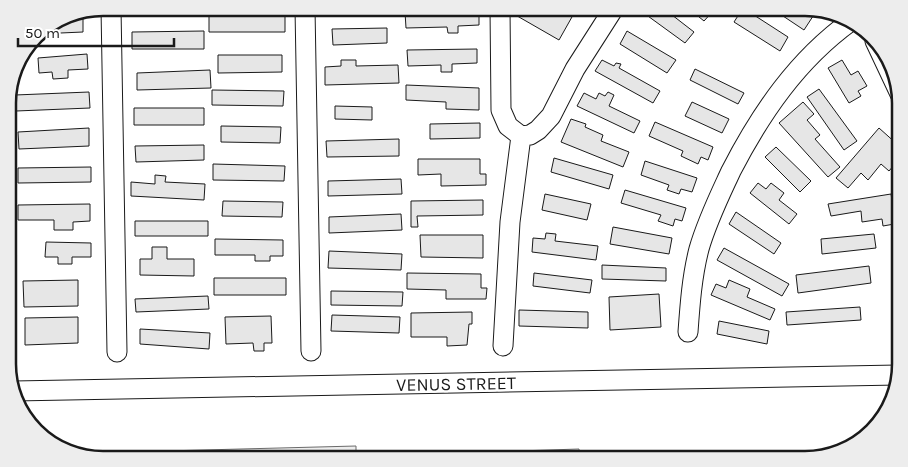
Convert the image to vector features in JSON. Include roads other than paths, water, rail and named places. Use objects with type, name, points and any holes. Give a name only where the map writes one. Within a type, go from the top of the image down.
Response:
[{"type":"street","points":[[111,16],[117,352]]},
{"type":"street","points":[[305,16],[311,351]]},
{"type":"street","points":[[500,16],[501,110],[508,126],[522,136],[530,135],[538,130],[551,116],[579,62],[609,16]]},
{"type":"street","points":[[688,332],[695,271],[705,229],[719,196],[752,131],[766,109],[796,70],[828,39],[845,26]]},
{"type":"street","points":[[504,346],[509,231],[522,136]]},
{"type":"street","name":"VENUS STREET","points":[[21,391],[324,387],[891,375]]}]
